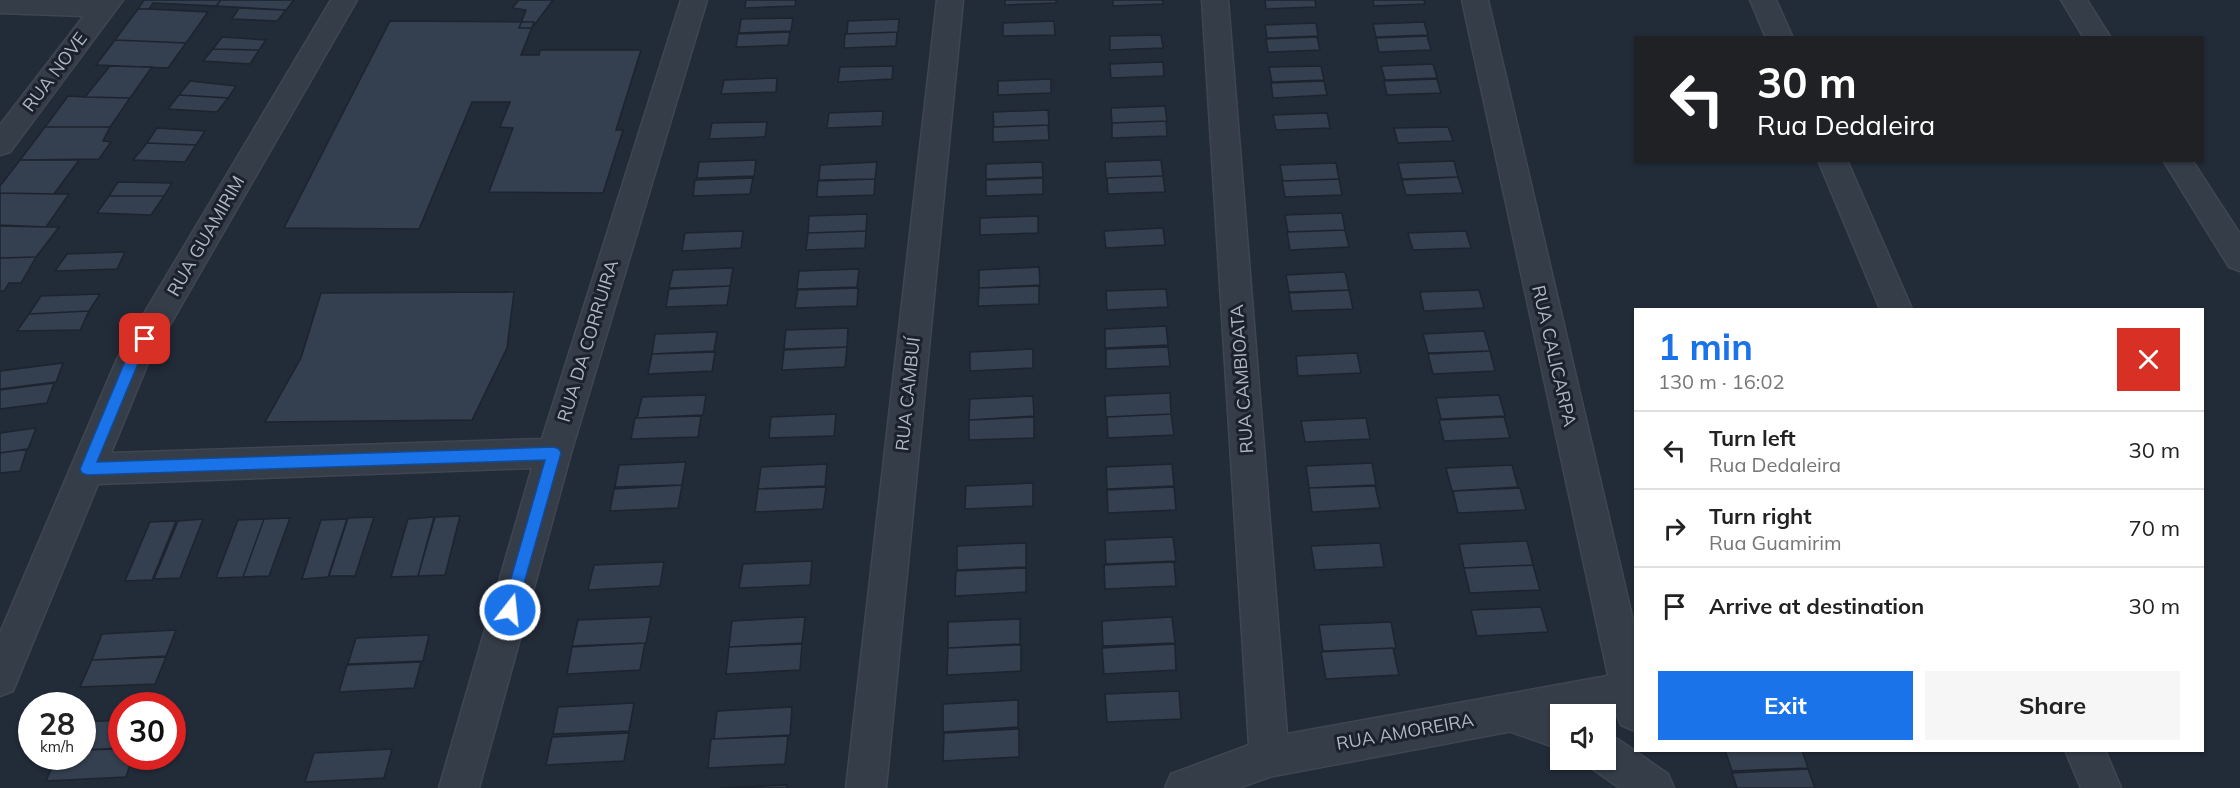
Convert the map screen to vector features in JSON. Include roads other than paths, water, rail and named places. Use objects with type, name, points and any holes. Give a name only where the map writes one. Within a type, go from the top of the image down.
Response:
[{"type":"street","name":"RUA GUAMIRIM","points":[[0,678],[133,359],[344,0]]},
{"type":"street","name":"RUA DA CORRUIRA","points":[[459,788],[554,453],[694,0]]},
{"type":"street","name":"RUA CAMBUÍ","points":[[866,788],[950,0]]},
{"type":"street","name":"RUA CAMBIOATA","points":[[1215,0],[1269,757]]},
{"type":"street","name":"RUA CALICARPA","points":[[1475,0],[1632,702]]},
{"type":"street","points":[[1763,0],[1779,36]]},
{"type":"street","points":[[2074,0],[2097,36]]},
{"type":"street","points":[[0,4],[107,4]]},
{"type":"street","name":"RUA NOVE","points":[[0,145],[107,4]]},
{"type":"street","points":[[1833,162],[1896,308]]},
{"type":"street","points":[[2178,162],[2240,259]]},
{"type":"street","points":[[87,469],[554,453]]},
{"type":"street","name":"RUA AMOREIRA","points":[[1185,788],[1269,757],[1508,713],[1632,702]]},
{"type":"street","points":[[1508,713],[1550,726]]},
{"type":"street","points":[[1647,752],[1656,788]]},
{"type":"street","points":[[2086,752],[2101,788]]},
{"type":"street","points":[[1616,761],[1656,788]]}]
